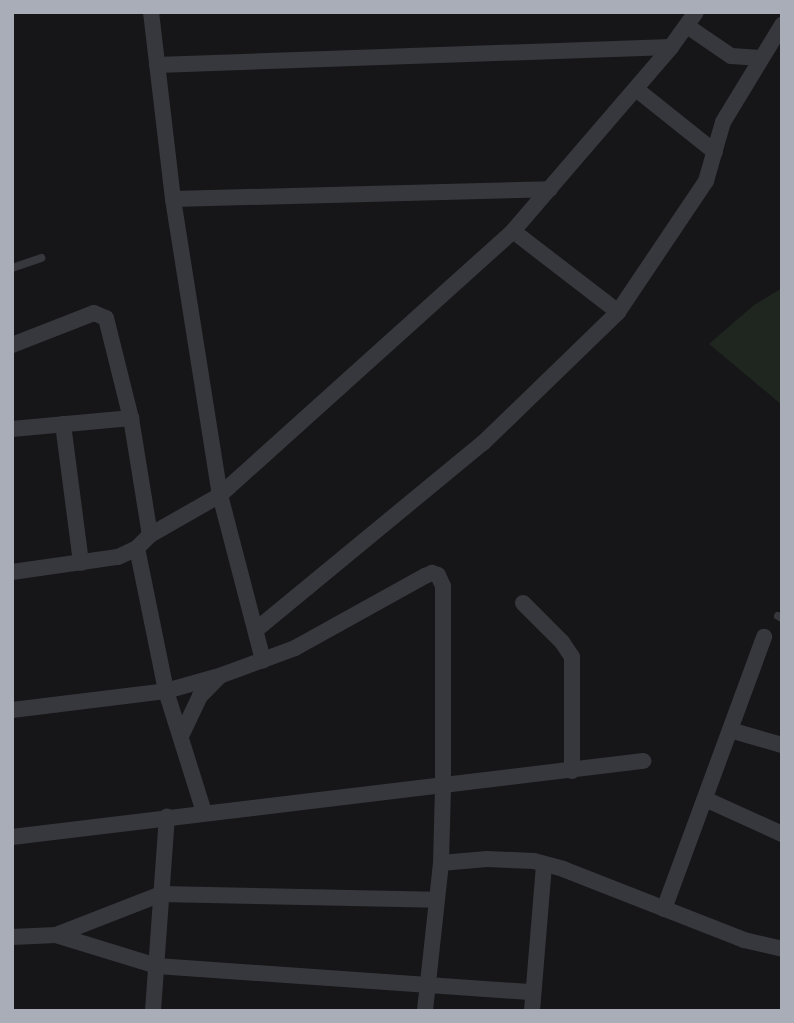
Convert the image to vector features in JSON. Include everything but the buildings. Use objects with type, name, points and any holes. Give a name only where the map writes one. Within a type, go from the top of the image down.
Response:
[{"type":"street","points":[[151,12],[173,199],[220,495],[264,660]]},
{"type":"street","points":[[12,572],[118,557],[136,548],[150,535],[220,495],[513,232],[636,89],[692,19],[731,56],[761,58]]},
{"type":"street","points":[[257,629],[483,443],[618,312],[706,181],[723,122],[782,25]]},
{"type":"street","points":[[158,65],[671,47]]},
{"type":"street","points":[[636,89],[715,152]]},
{"type":"street","points":[[173,199],[550,189]]},
{"type":"street","points":[[513,232],[618,312]]},
{"type":"street","points":[[12,345],[94,313],[103,315],[108,321],[131,418],[150,535]]},
{"type":"street","points":[[12,429],[131,418]]},
{"type":"street","points":[[63,424],[81,563]]},
{"type":"street","points":[[136,548],[166,691],[204,812]]},
{"type":"street","points":[[12,710],[166,691],[222,675],[325,634],[425,576],[438,575],[443,586],[441,863],[425,1011]]},
{"type":"street","points":[[523,603],[562,642],[572,657],[572,771]]},
{"type":"street","points":[[664,909],[764,637]]},
{"type":"street","points":[[181,736],[200,695],[222,675]]},
{"type":"street","points":[[730,730],[782,745]]},
{"type":"street","points":[[12,837],[643,761]]},
{"type":"street","points":[[705,799],[782,834]]},
{"type":"street","points":[[153,1011],[167,817]]},
{"type":"street","points":[[441,863],[512,858],[544,864],[744,940],[782,948]]},
{"type":"street","points":[[532,1011],[544,864]]},
{"type":"street","points":[[12,937],[56,935],[161,894],[436,900]]},
{"type":"street","points":[[56,935],[157,966],[533,992]]},
{"type":"lane","points":[[12,268],[41,258]]},
{"type":"shaded area","points":[[782,288],[782,405],[709,344],[754,305]]}]
